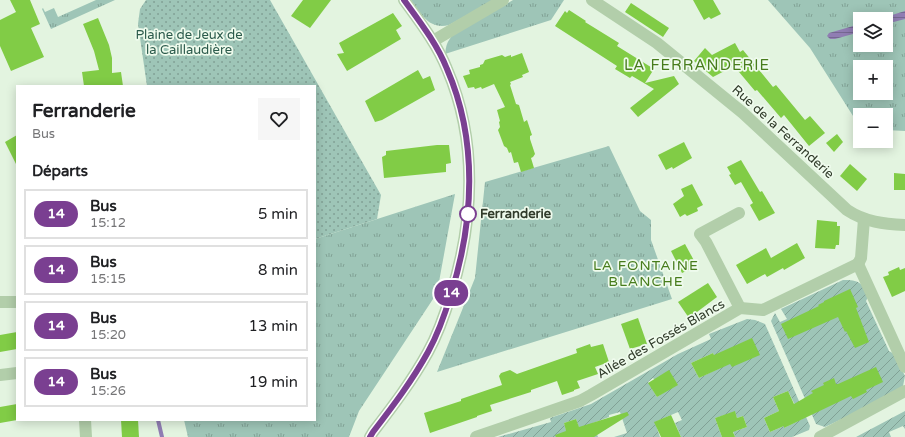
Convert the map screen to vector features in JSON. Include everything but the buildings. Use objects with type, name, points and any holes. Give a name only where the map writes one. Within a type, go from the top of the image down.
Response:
[{"type":"street","points":[[370,437],[406,390],[428,352],[444,317],[462,250],[470,191],[469,155],[465,127],[448,69],[433,41],[404,0]]},
{"type":"street","points":[[433,41],[502,0]]},
{"type":"street","name":"Rue de la Ferranderie","points":[[592,0],[657,43],[743,112],[847,210],[864,219],[882,223],[905,225]]},
{"type":"street","points":[[739,213],[700,234],[706,242],[740,308]]},
{"type":"street","points":[[864,219],[861,258],[858,264],[905,367]]},
{"type":"street","name":"Allée des Fossés Blancs","points":[[476,437],[580,401],[740,308],[763,310],[858,264]]},
{"type":"street","points":[[0,302],[16,302]]},
{"type":"street","points":[[0,375],[16,372]]},
{"type":"street","points":[[820,437],[905,391]]},
{"type":"street","points":[[85,421],[86,437]]},
{"type":"green space","points":[[96,0],[115,0],[51,29],[42,9],[43,8],[45,12],[54,8],[58,17]]},
{"type":"green space","name":"Plaine de Jeux de la Caillaudière","points":[[146,0],[270,0],[381,195],[377,219],[316,239],[316,85],[147,85],[138,24],[140,9]]},
{"type":"green space","points":[[411,0],[495,0],[449,25],[442,26],[426,20]]},
{"type":"green space","points":[[513,0],[564,0],[551,20],[445,54],[449,39],[453,35]]},
{"type":"green space","points":[[768,0],[905,0],[905,131],[893,130],[893,108],[853,108],[853,116],[810,48]]},
{"type":"green space","points":[[609,146],[640,211],[651,220],[651,240],[672,299],[437,372],[475,278],[485,182]]},
{"type":"green space","points":[[455,194],[437,293],[359,411],[349,437],[188,437],[184,421],[316,421],[316,239]]},
{"type":"green space","points":[[843,280],[856,281],[864,288],[868,297],[866,301],[889,351],[894,354],[905,376],[903,386],[880,401],[825,427],[816,424],[771,321],[775,313],[780,322],[787,319],[781,309]]},
{"type":"green space","points":[[747,319],[765,324],[810,426],[809,430],[792,437],[735,437],[733,431],[747,427],[743,416],[737,418],[735,412],[715,418],[722,437],[681,437],[675,423],[682,420],[678,412],[655,422],[660,437],[614,437],[627,433],[620,412],[609,415],[609,417],[593,423],[598,437],[582,437],[576,419],[564,423],[568,437],[498,437],[551,422],[550,418],[591,404],[678,354],[711,339],[709,334]],"holes":[[[713,353],[720,368],[699,378],[691,363]],[[653,378],[677,384],[657,397],[648,382]],[[788,391],[802,419],[784,428],[784,426],[770,432],[764,418],[779,411],[773,397]]]},
{"type":"green space","points":[[905,411],[905,429],[903,426],[889,432],[891,437],[856,437]]},
{"type":"shaded area","points":[[905,11],[905,19],[893,22],[893,15]]},
{"type":"shaded area","points":[[853,26],[853,34],[830,39],[827,36],[829,33]]},
{"type":"waterway","points":[[158,421],[162,437]]},
{"type":"bus line","name":"14","points":[[370,437],[406,390],[428,352],[444,317],[462,250],[470,191],[469,155],[465,127],[448,69],[433,41],[404,0]]},
{"type":"place","name":"Ferranderie","points":[[468,214]]},
{"type":"district","name":"LA FERRANDERIE","points":[[697,65]]},
{"type":"district","name":"LA FONTAINE BLANCHE","points":[[646,274]]}]
